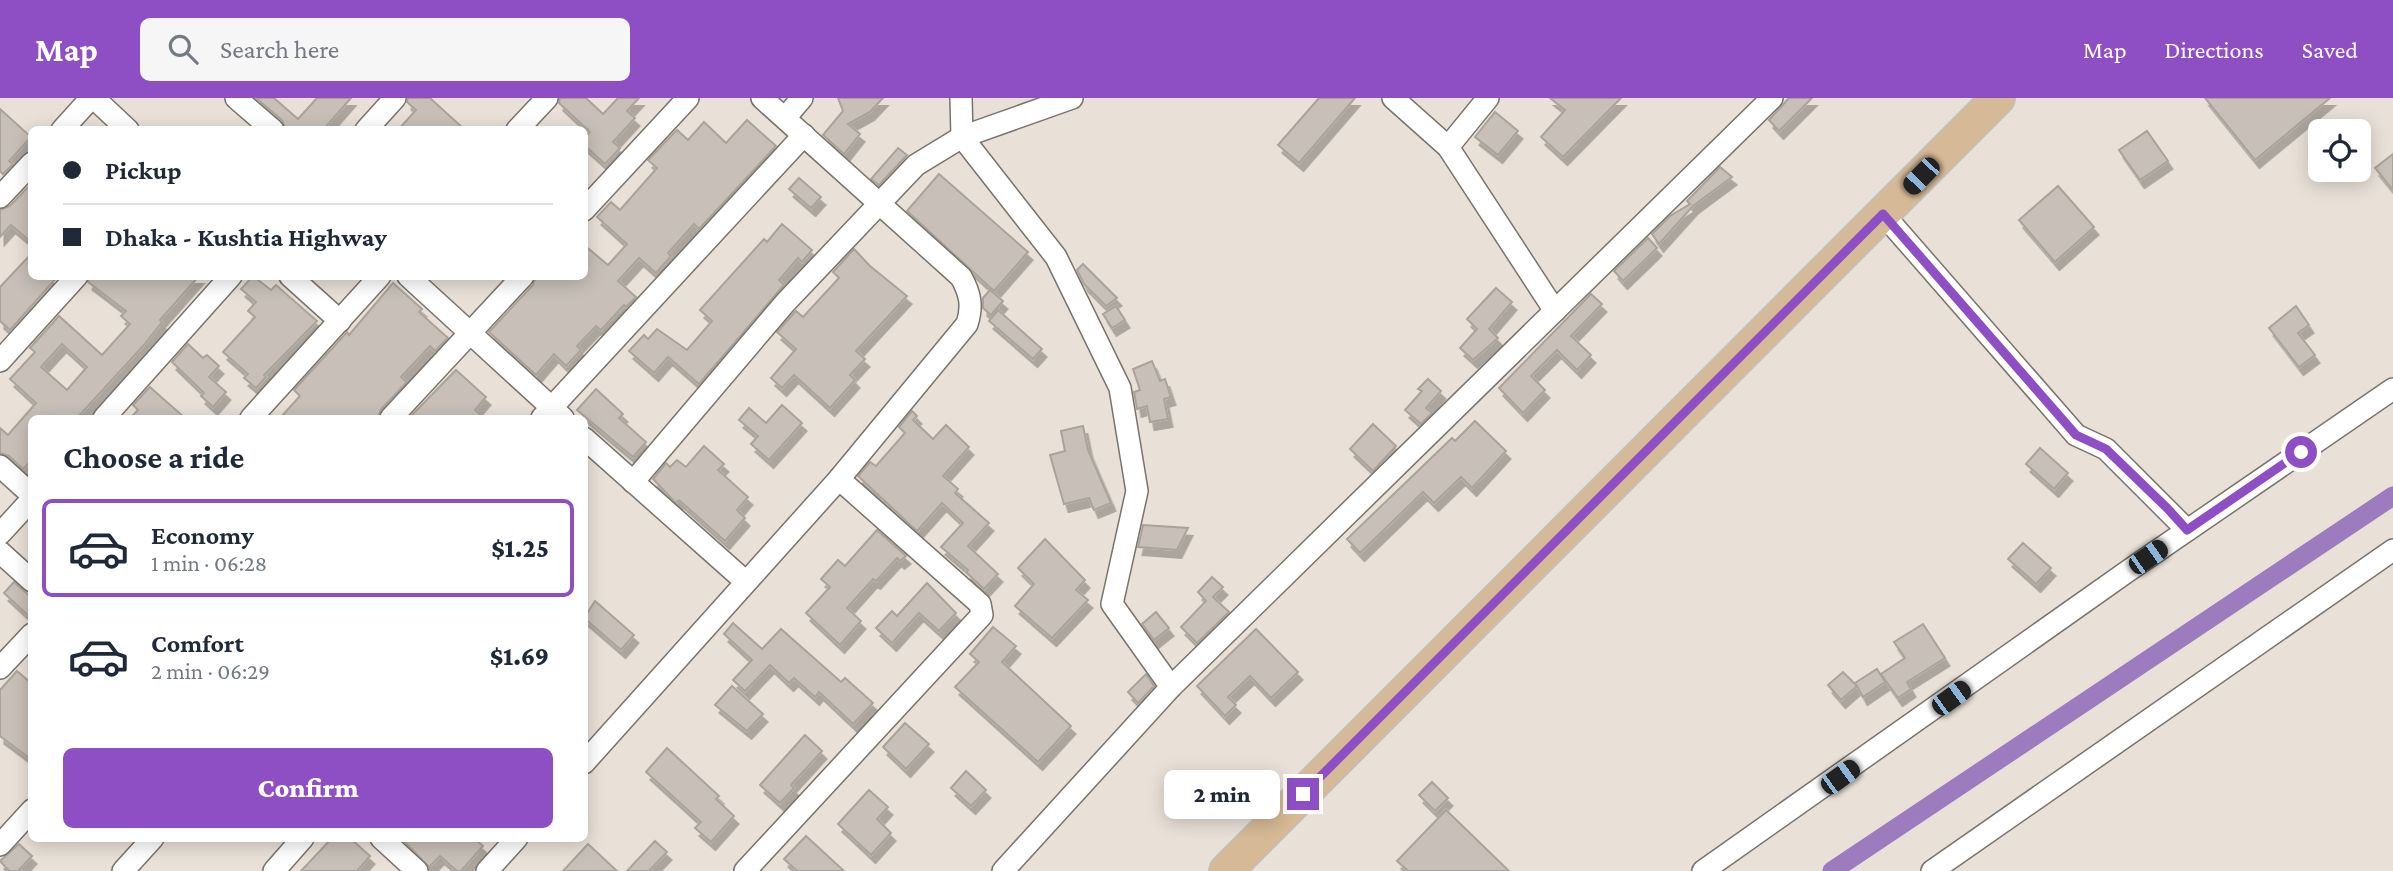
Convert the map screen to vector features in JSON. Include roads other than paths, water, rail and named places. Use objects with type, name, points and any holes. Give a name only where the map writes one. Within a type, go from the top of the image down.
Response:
[{"type":"main road","points":[[1226,871],[1998,98]]},
{"type":"street","points":[[66,126],[92,98],[124,126]]},
{"type":"street","points":[[236,98],[268,126]]},
{"type":"street","points":[[370,126],[395,98]]},
{"type":"street","points":[[521,126],[547,98]]},
{"type":"street","points":[[588,206],[688,98]]},
{"type":"street","points":[[588,760],[839,479],[967,324],[971,314],[968,289],[961,277],[762,98]]},
{"type":"street","points":[[785,118],[802,98]]},
{"type":"street","points":[[961,98],[962,137],[1056,257],[1120,388],[1137,491],[1112,604],[1171,687]]},
{"type":"street","points":[[633,482],[785,303],[930,154],[962,137],[1072,98]]},
{"type":"street","points":[[1393,98],[1448,147],[1555,311]]},
{"type":"street","points":[[1448,147],[1488,98]]},
{"type":"street","points":[[1003,871],[1171,687],[1772,98]]},
{"type":"street","points":[[412,280],[553,415],[804,135]]},
{"type":"street","points":[[0,197],[28,167]]},
{"type":"street","points":[[1883,214],[2076,435],[2106,449],[2187,530]]},
{"type":"street","points":[[0,361],[73,280]]},
{"type":"street","points":[[107,415],[227,280]]},
{"type":"street","points":[[294,280],[340,321]]},
{"type":"street","points":[[254,415],[376,280]]},
{"type":"street","points":[[394,415],[519,280]]},
{"type":"street","points":[[1703,871],[2187,530],[2393,389]]},
{"type":"street","points":[[588,442],[747,582]]},
{"type":"street","points":[[0,466],[28,493]]},
{"type":"street","points":[[745,871],[982,615],[980,604],[839,479]]},
{"type":"street","points":[[0,534],[28,502]]},
{"type":"street","points":[[1932,871],[2393,550]]},
{"type":"street","points":[[0,552],[28,577]]},
{"type":"street","points":[[0,668],[28,638]]},
{"type":"street","points":[[0,845],[28,814]]},
{"type":"street","points":[[123,871],[149,842]]},
{"type":"street","points":[[274,871],[299,842]]},
{"type":"street","points":[[385,842],[417,871]]},
{"type":"street","points":[[487,871],[513,842]]},
{"type":"waterway","points":[[1832,871],[2393,496]]}]
